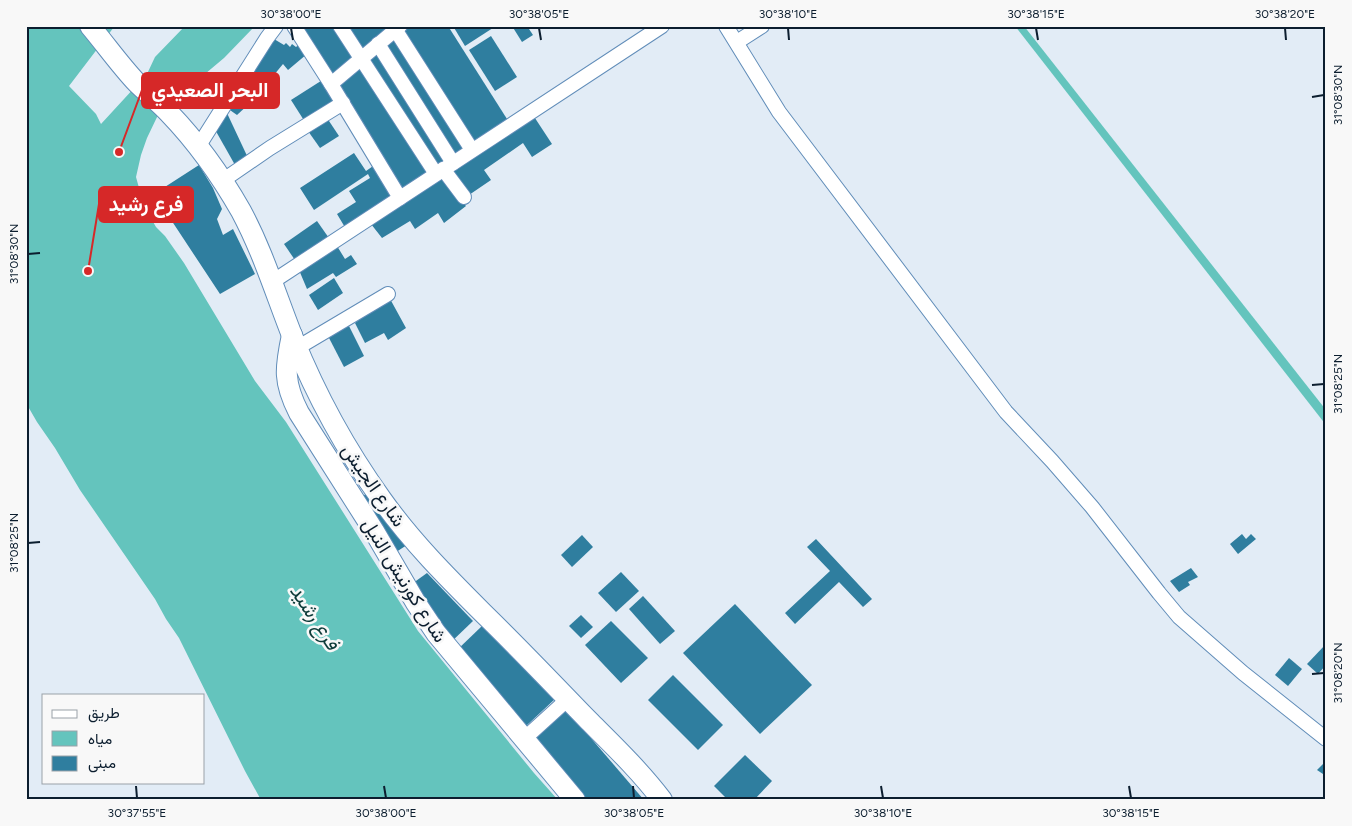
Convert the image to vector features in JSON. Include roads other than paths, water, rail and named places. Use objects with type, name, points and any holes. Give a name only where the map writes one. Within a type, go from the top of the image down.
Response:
[{"type":"main road","name":"شارع الجيش","points":[[90,26],[137,82],[198,147],[222,181],[253,235],[294,341],[323,404],[366,477],[405,531],[456,587],[628,759],[662,800]]},
{"type":"main road","name":"شارع كورنيش النيل","points":[[294,341],[286,362],[286,375],[292,401],[299,413],[383,544],[426,618],[575,800]]},
{"type":"street","points":[[198,147],[276,26]]},
{"type":"street","points":[[294,26],[400,198]]},
{"type":"street","points":[[340,26],[464,197]]},
{"type":"street","points":[[272,282],[662,26]]},
{"type":"street","points":[[726,26],[779,112],[964,358],[1006,412],[1092,507],[1164,600],[1194,631],[1326,739]]},
{"type":"street","points":[[736,42],[762,26]]},
{"type":"street","points":[[331,84],[396,27],[472,150]]},
{"type":"street","points":[[378,44],[444,169]]},
{"type":"street","points":[[222,181],[270,148],[343,103]]},
{"type":"street","points":[[294,341],[388,294]]},
{"type":"street","points":[[524,739],[568,699]]},
{"type":"water","points":[[26,26],[125,26],[123,28],[114,27],[69,86],[96,114],[101,124],[147,74],[155,57],[185,26],[255,26],[224,58],[158,115],[147,138],[136,177],[144,206],[156,227],[165,236],[184,263],[255,381],[286,422],[418,631],[558,800],[261,800],[179,638],[155,599],[80,490],[26,403]]},
{"type":"water","points":[[1015,26],[1024,26],[1326,410],[1326,425]]},
{"type":"place","name":"البحر الصعيدي","points":[[119,152]]},
{"type":"place","name":"فرع رشيد","points":[[88,271]]}]
